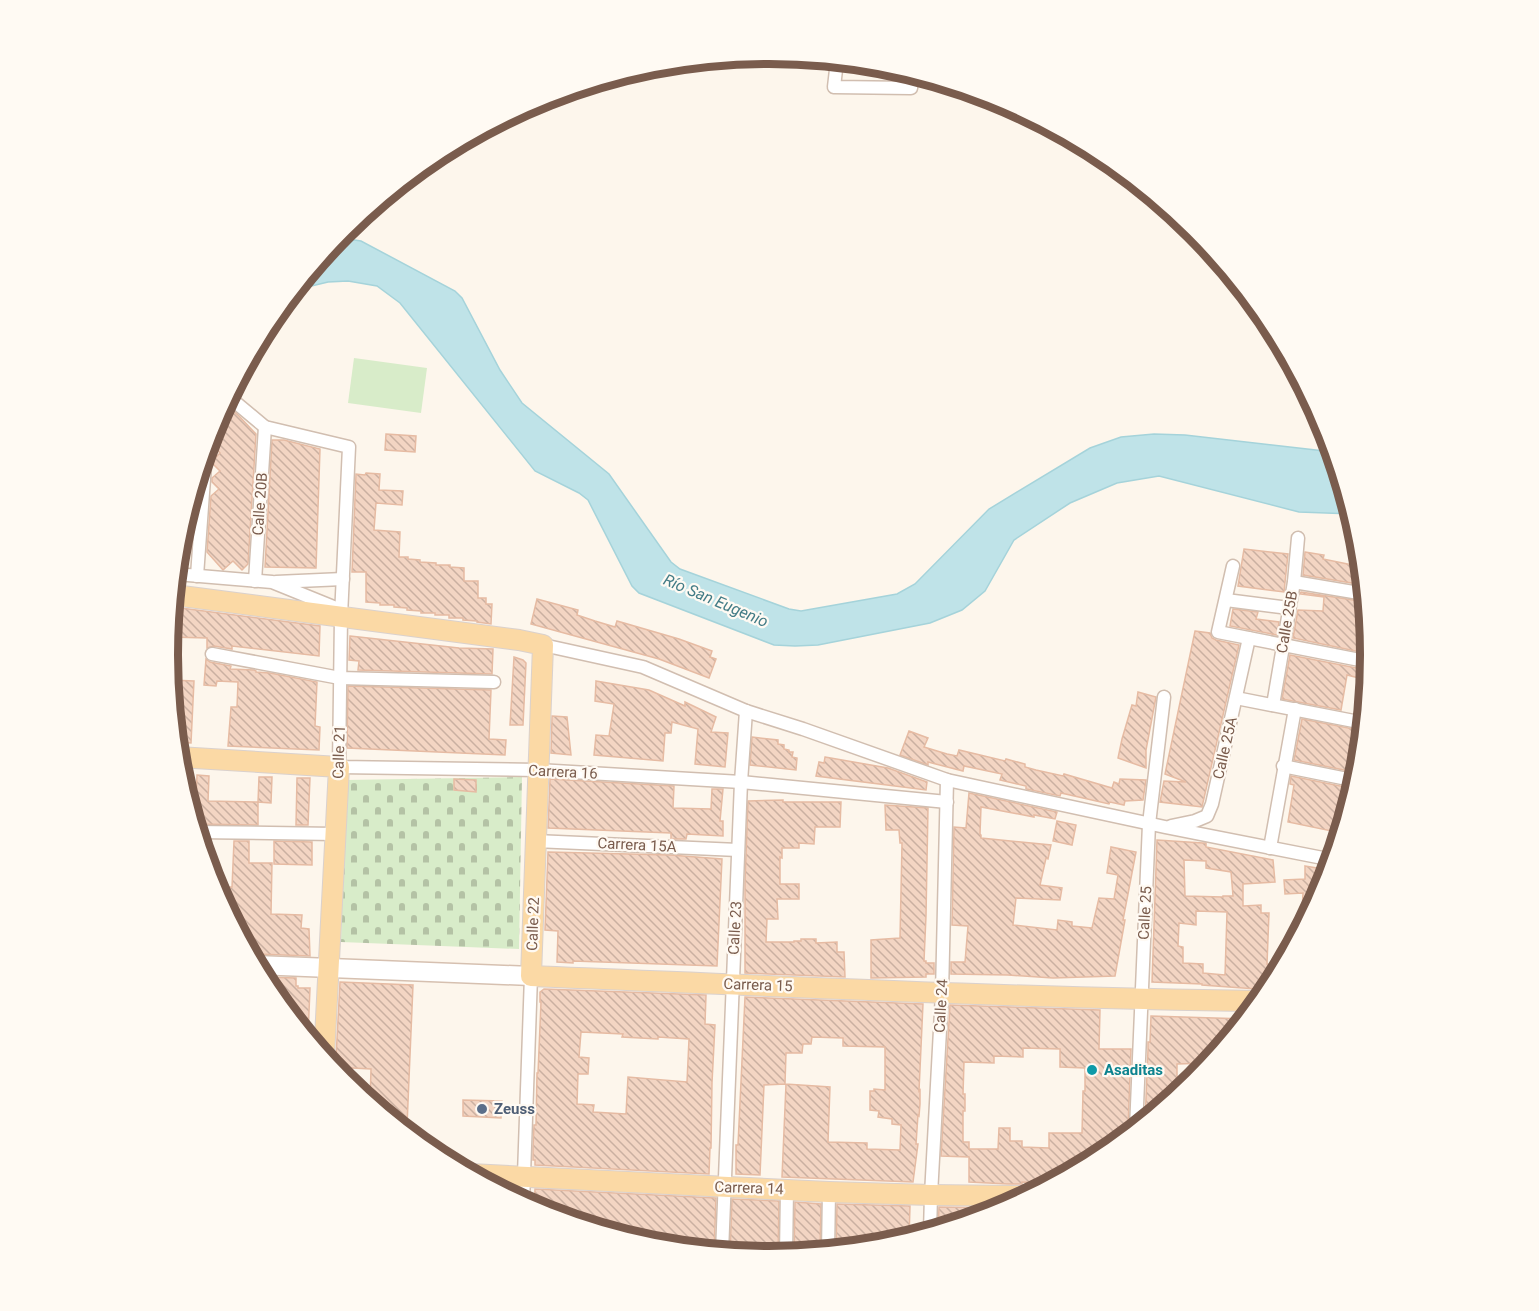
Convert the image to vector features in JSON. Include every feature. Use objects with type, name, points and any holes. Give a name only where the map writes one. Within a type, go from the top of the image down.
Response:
[{"type":"main road","points":[[182,596],[341,613],[543,645]]},
{"type":"main road","name":"Calle 22","points":[[531,976],[543,645]]},
{"type":"main road","name":"Carrera 16","points":[[188,758],[339,766]]},
{"type":"main road","name":"Calle 21","points":[[325,1044],[339,766]]},
{"type":"main road","name":"Carrera 15","points":[[267,965],[942,993],[1249,1001]]},
{"type":"main road","name":"Carrera 14","points":[[488,1175],[829,1192],[1010,1196]]},
{"type":"street","points":[[836,69],[834,87],[911,88],[912,83]]},
{"type":"street","points":[[235,402],[265,427]]},
{"type":"street","name":"Calle 21","points":[[265,427],[349,447],[341,613],[339,766]]},
{"type":"street","name":"Calle 20B","points":[[255,581],[265,427]]},
{"type":"street","points":[[197,576],[203,489]]},
{"type":"street","name":"Calle 25B","points":[[1273,705],[1294,582],[1298,538]]},
{"type":"street","points":[[1233,566],[1218,632],[1360,660]]},
{"type":"street","points":[[185,575],[272,582],[343,579]]},
{"type":"street","points":[[272,582],[341,613]]},
{"type":"street","points":[[1294,582],[1356,593]]},
{"type":"street","points":[[1226,600],[1289,608]]},
{"type":"street","name":"Calle 25A","points":[[1165,827],[1207,816],[1212,804],[1249,638]]},
{"type":"street","points":[[543,645],[643,668],[746,711],[947,780],[1149,824],[1324,858]]},
{"type":"street","points":[[212,654],[340,678],[494,682]]},
{"type":"street","name":"Calle 25","points":[[1136,1118],[1149,824],[1164,697]]},
{"type":"street","points":[[1236,698],[1356,721]]},
{"type":"street","points":[[1270,849],[1294,709]]},
{"type":"street","name":"Calle 23","points":[[722,1244],[741,782],[746,711]]},
{"type":"street","name":"Carrera 16","points":[[339,766],[538,770],[741,782],[948,802]]},
{"type":"street","points":[[1283,766],[1347,779]]},
{"type":"street","name":"Calle 24","points":[[930,1224],[942,993],[947,780]]},
{"type":"street","points":[[206,832],[334,834]]},
{"type":"street","name":"Carrera 15A","points":[[535,841],[738,850]]},
{"type":"street","name":"Calle 22","points":[[523,1193],[531,976]]},
{"type":"street","points":[[786,1246],[787,1189]]},
{"type":"street","points":[[828,1243],[829,1192]]},
{"type":"green space","points":[[354,358],[427,368],[421,413],[348,403]]},
{"type":"green space","points":[[522,777],[519,949],[341,942],[345,780]]},
{"type":"water","name":"Río San Eugenio","points":[[351,239],[361,241],[455,291],[462,298],[500,370],[522,403],[609,474],[671,562],[680,569],[789,609],[801,611],[897,594],[915,584],[989,509],[1090,448],[1121,437],[1154,434],[1185,435],[1324,451],[1343,514],[1299,512],[1159,476],[1117,483],[1070,503],[1014,540],[985,591],[962,610],[930,623],[818,645],[774,645],[639,593],[632,586],[588,500],[579,493],[535,471],[400,303],[377,286],[348,281],[328,282],[308,287]]},
{"type":"building","points":[[232,410],[256,434],[248,564],[242,570],[233,561],[223,570],[207,552],[211,496],[219,489],[212,482],[212,478],[220,471],[213,464],[214,459],[220,453],[216,449]]},
{"type":"building","points":[[386,434],[416,436],[415,452],[385,450]]},
{"type":"building","points":[[272,440],[284,440],[320,449],[316,568],[265,567]]},
{"type":"building","points":[[366,473],[380,474],[379,490],[403,491],[402,505],[376,503],[374,530],[400,532],[399,557],[464,568],[464,581],[478,581],[478,598],[486,598],[486,604],[492,604],[491,624],[463,620],[463,618],[449,618],[449,615],[421,613],[421,611],[394,607],[394,605],[366,602],[366,572],[352,572],[356,474],[365,475]]},
{"type":"building","points":[[192,531],[191,549],[188,552]]},
{"type":"building","points":[[1244,549],[1288,554],[1284,592],[1238,586]]},
{"type":"building","points":[[1305,552],[1324,555],[1323,559],[1353,565],[1356,584],[1303,575]]},
{"type":"building","points":[[1301,592],[1357,601],[1360,652],[1293,638],[1298,610],[1323,611],[1324,597],[1300,594]]},
{"type":"building","points":[[537,599],[578,610],[577,615],[615,627],[617,621],[712,651],[710,657],[716,659],[709,678],[659,659],[531,624]]},
{"type":"building","points":[[181,608],[320,626],[319,656],[232,646],[232,649],[214,646],[207,648],[207,638],[179,637]]},
{"type":"building","points":[[1233,609],[1258,612],[1256,619],[1279,622],[1277,635],[1230,626]]},
{"type":"building","points":[[1195,631],[1210,633],[1216,640],[1239,645],[1202,807],[1160,802],[1164,781],[1186,782],[1165,774]]},
{"type":"building","points":[[350,636],[459,648],[493,649],[492,674],[358,670],[359,661],[349,660]]},
{"type":"building","points":[[1290,655],[1360,669],[1359,678],[1347,675],[1341,710],[1282,699]]},
{"type":"building","points":[[514,657],[526,663],[523,725],[510,725]]},
{"type":"building","points":[[206,659],[210,662],[231,666],[230,669],[254,670],[317,682],[315,726],[320,727],[319,750],[228,746],[231,707],[237,707],[238,682],[217,681],[216,686],[204,685]]},
{"type":"building","points":[[179,680],[194,681],[191,743],[186,743]]},
{"type":"building","points":[[596,681],[649,690],[685,706],[685,702],[716,717],[711,732],[728,733],[725,767],[695,764],[698,729],[672,722],[671,733],[665,733],[663,761],[594,755],[596,735],[609,736],[614,704],[595,701]]},
{"type":"building","points":[[348,686],[491,690],[489,739],[506,740],[505,755],[347,748]]},
{"type":"building","points":[[1138,692],[1156,697],[1146,750],[1146,768],[1118,758],[1132,705],[1136,706]]},
{"type":"building","points":[[552,716],[567,717],[571,755],[551,753]]},
{"type":"building","points":[[1302,719],[1355,729],[1349,771],[1294,760]]},
{"type":"building","points":[[909,731],[928,738],[924,747],[947,754],[957,756],[959,750],[1005,761],[1006,759],[1025,764],[1025,767],[1063,776],[1064,774],[1112,788],[1114,782],[1119,784],[1120,779],[1146,780],[1143,800],[1125,801],[1124,805],[1110,802],[1109,804],[1061,793],[1060,796],[1026,789],[1026,786],[1000,780],[1002,774],[964,766],[963,771],[928,762],[928,765],[900,755]]},
{"type":"building","points":[[752,737],[778,740],[778,744],[784,745],[784,749],[793,752],[792,757],[797,758],[796,770],[750,765]]},
{"type":"building","points":[[825,757],[888,768],[927,782],[926,790],[816,776],[819,762],[824,763]]},
{"type":"building","points":[[197,775],[209,776],[208,801],[258,802],[258,825],[204,824],[196,796]]},
{"type":"building","points":[[1291,776],[1345,787],[1333,831],[1288,822],[1294,785],[1290,784]]},
{"type":"building","points":[[259,777],[272,777],[271,803],[258,802]]},
{"type":"building","points":[[297,778],[310,778],[308,825],[296,825]]},
{"type":"building","points":[[454,779],[476,780],[476,792],[454,790]]},
{"type":"building","points":[[550,779],[674,786],[673,808],[711,809],[712,789],[723,789],[720,821],[723,821],[723,836],[687,834],[686,839],[671,839],[671,833],[548,828]]},
{"type":"building","points":[[969,793],[1057,812],[1055,819],[981,807],[981,838],[1051,845],[1040,885],[1062,888],[1060,900],[1016,898],[1013,925],[1057,930],[1058,920],[1072,922],[1072,926],[1092,928],[1099,898],[1114,899],[1118,875],[1107,873],[1111,847],[1136,852],[1115,976],[1053,978],[951,974],[951,962],[965,962],[968,926],[952,925],[954,827],[966,828]]},
{"type":"building","points":[[783,800],[783,802],[841,802],[840,827],[815,827],[814,844],[799,843],[799,848],[782,848],[780,884],[799,884],[799,899],[777,899],[778,919],[767,919],[766,942],[816,939],[816,943],[837,942],[837,952],[844,952],[845,977],[745,973],[748,801]]},
{"type":"building","points":[[885,805],[928,808],[924,961],[934,963],[934,974],[926,974],[926,977],[871,978],[871,940],[900,938],[902,843],[900,843],[899,830],[886,830]]},
{"type":"building","points":[[1057,821],[1076,825],[1072,845],[1053,841]]},
{"type":"building","points":[[1157,840],[1206,843],[1206,847],[1273,860],[1275,882],[1243,884],[1243,906],[1261,905],[1261,913],[1269,913],[1267,964],[1273,964],[1257,989],[1152,982]],"holes":[[[1184,860],[1206,861],[1206,868],[1231,872],[1233,896],[1185,896]],[[1196,911],[1227,912],[1225,975],[1203,973],[1203,964],[1183,963],[1183,947],[1178,946],[1179,923],[1196,925]]]},
{"type":"building","points":[[234,841],[249,841],[249,863],[272,863],[271,914],[302,915],[301,928],[309,929],[310,956],[260,954],[225,887],[232,887]]},
{"type":"building","points":[[274,841],[312,842],[312,865],[274,864]]},
{"type":"building","points":[[548,852],[670,855],[722,859],[717,966],[557,962],[558,931],[545,930]]},
{"type":"building","points":[[1305,866],[1321,869],[1302,913],[1303,893],[1285,894],[1284,880],[1305,879]]},
{"type":"building","points":[[274,977],[296,978],[298,988],[310,988],[309,1024]]},
{"type":"building","points":[[340,982],[413,985],[407,1122],[370,1091],[371,1069],[347,1068],[336,1056]]},
{"type":"building","points":[[544,989],[706,995],[705,1024],[715,1025],[709,1174],[535,1165],[533,1147],[534,1125],[536,1125],[540,992]],"holes":[[[581,1032],[623,1034],[622,1037],[689,1039],[687,1082],[628,1077],[626,1114],[593,1112],[594,1105],[577,1104],[578,1074],[588,1074],[589,1058],[579,1057]]]},
{"type":"building","points":[[745,997],[923,1004],[920,1104],[916,1144],[918,1144],[913,1182],[782,1177],[786,1084],[830,1087],[828,1142],[867,1143],[867,1149],[900,1150],[901,1125],[892,1124],[892,1119],[878,1117],[879,1111],[870,1110],[870,1091],[885,1090],[885,1047],[843,1046],[843,1038],[812,1037],[811,1044],[803,1044],[802,1053],[786,1053],[785,1084],[764,1085],[760,1175],[736,1174]]},
{"type":"building","points":[[950,1005],[1100,1010],[1099,1049],[1131,1049],[1128,1125],[1098,1147],[1037,1183],[969,1182],[969,1157],[941,1156]],"holes":[[[1023,1048],[1060,1049],[1060,1067],[1085,1068],[1082,1133],[1049,1133],[1049,1148],[1022,1147],[1022,1141],[1010,1141],[1010,1128],[999,1128],[998,1149],[969,1149],[969,1142],[963,1142],[964,1062],[994,1063],[994,1056],[1023,1057]]]},
{"type":"building","points":[[1151,1016],[1235,1019],[1196,1063],[1177,1064],[1177,1083],[1145,1111],[1148,1042],[1150,1042]]},
{"type":"building","name":"Zeuss","points":[[463,1100],[502,1101],[501,1118],[463,1116]]},
{"type":"building","points":[[535,1189],[716,1198],[714,1243],[654,1235],[617,1226],[535,1198]]},
{"type":"building","points":[[732,1199],[779,1201],[778,1246],[730,1245]]},
{"type":"building","points":[[795,1202],[821,1204],[820,1244],[794,1245]]},
{"type":"building","points":[[837,1204],[910,1206],[909,1229],[836,1242]]},
{"type":"building","points":[[939,1207],[980,1208],[959,1215],[938,1221]]},
{"type":"place","name":"Asaditas","points":[[1092,1070]]},
{"type":"place","name":"Zeuss","points":[[482,1109]]}]
